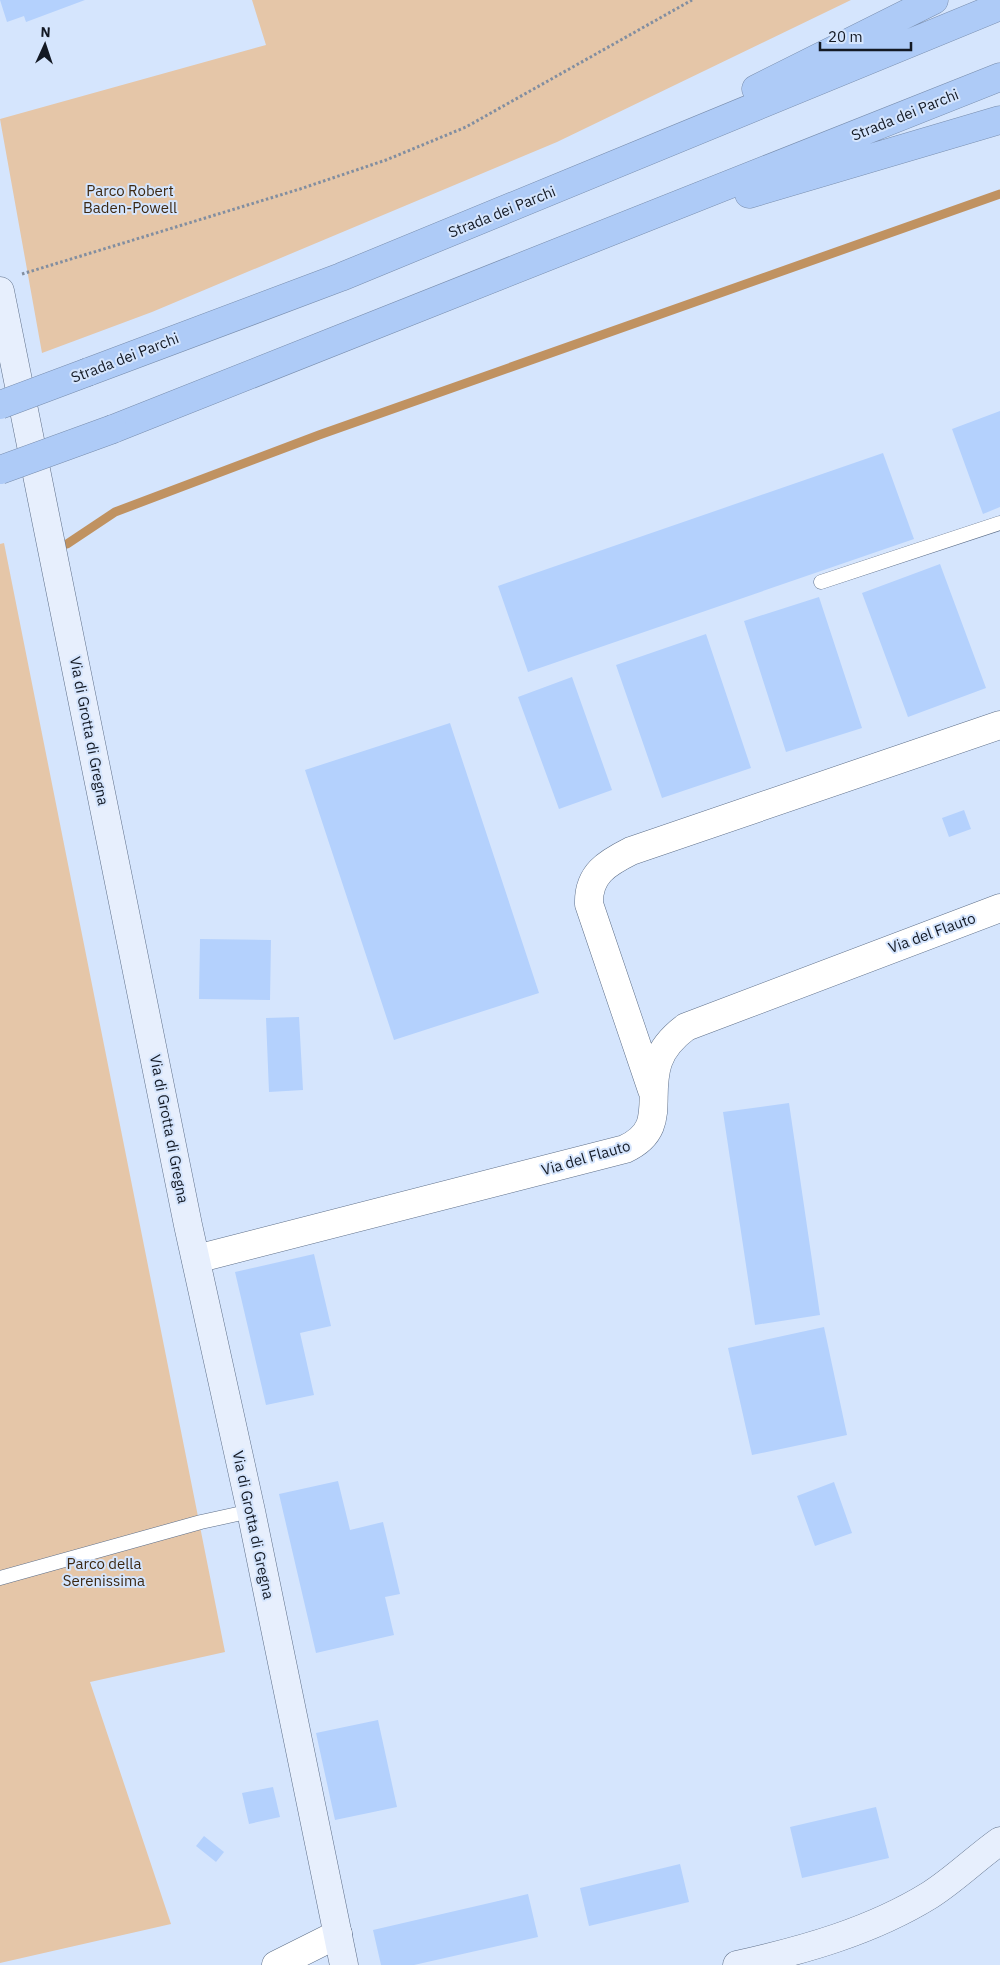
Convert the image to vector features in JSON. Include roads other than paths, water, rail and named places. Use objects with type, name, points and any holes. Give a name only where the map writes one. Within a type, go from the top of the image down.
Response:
[{"type":"highway","points":[[542,196],[934,0]]},
{"type":"highway","name":"Strada dei Parchi","points":[[0,405],[332,280],[542,196],[1000,6]]},
{"type":"highway","name":"Strada dei Parchi","points":[[0,470],[113,428],[582,244],[1000,77]]},
{"type":"highway","points":[[582,244],[1000,120]]},
{"type":"street","name":"Via di Grotta di Gregna","points":[[10,283],[196,1258],[251,1512],[344,1965]]},
{"type":"street","points":[[653,1094],[589,904],[590,889],[597,872],[611,861],[638,849],[1000,725]]},
{"type":"street","name":"Via del Flauto","points":[[196,1258],[625,1149],[640,1141],[649,1132],[656,1068],[661,1054],[673,1038],[686,1026],[1000,908]]},
{"type":"street","points":[[737,1965],[824,1942],[888,1918],[932,1893],[1000,1841]]},
{"type":"street","points":[[276,1965],[338,1934]]},
{"type":"lane","points":[[821,582],[1000,523]]},
{"type":"lane","points":[[0,1578],[201,1522],[251,1512]]},
{"type":"waterway","points":[[67,544],[115,512],[319,435],[1000,194]]},
{"type":"park label","name":"Parco Robert Baden-Powell","points":[[130,200]]},
{"type":"park label","name":"Parco della Serenissima","points":[[104,1572]]}]
